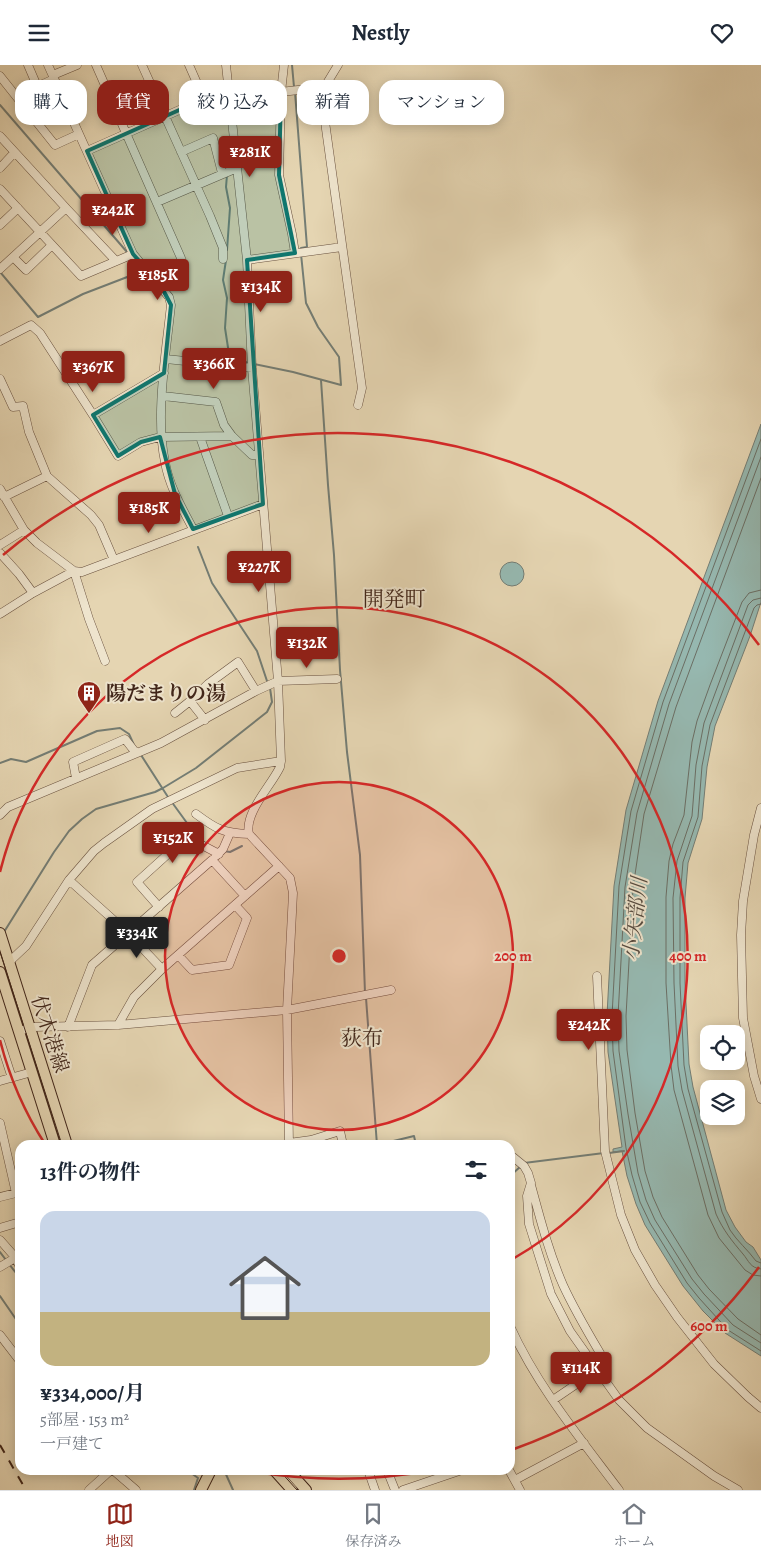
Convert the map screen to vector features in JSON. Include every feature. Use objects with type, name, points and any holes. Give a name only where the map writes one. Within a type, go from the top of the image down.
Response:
[{"type":"main road","name":"伏木港線","points":[[0,933],[9,962],[32,1072],[54,1140]]},
{"type":"main road","name":"伏木港線","points":[[0,973],[52,1094],[66,1140]]},
{"type":"main road","points":[[201,1490],[208,1475]]},
{"type":"main road","points":[[278,1475],[292,1490]]},
{"type":"main road","points":[[293,1475],[306,1490]]},
{"type":"street","points":[[28,65],[34,80]]},
{"type":"street","points":[[48,65],[134,254],[169,297],[171,305],[160,437],[165,464],[175,494],[193,529]]},
{"type":"street","points":[[48,80],[77,65]]},
{"type":"street","points":[[96,65],[181,259]]},
{"type":"street","points":[[142,65],[149,80]]},
{"type":"street","points":[[189,65],[196,80]]},
{"type":"street","points":[[226,65],[227,80]]},
{"type":"street","points":[[282,80],[284,65]]},
{"type":"street","points":[[328,80],[338,65]]},
{"type":"street","points":[[0,76],[15,95]]},
{"type":"street","points":[[39,125],[55,145],[80,134]]},
{"type":"street","points":[[87,151],[146,125]]},
{"type":"street","points":[[169,125],[223,247],[222,259]]},
{"type":"street","points":[[232,125],[247,260],[252,368],[262,504],[278,681],[281,761],[277,774],[250,816],[247,826],[248,833],[290,878],[293,893],[288,1010],[289,1140]]},
{"type":"street","points":[[280,125],[279,175],[295,253]]},
{"type":"street","points":[[325,125],[362,388],[358,405]]},
{"type":"street","points":[[0,136],[116,261]]},
{"type":"street","points":[[181,152],[213,138],[222,173]]},
{"type":"street","points":[[0,168],[14,153]]},
{"type":"street","points":[[157,202],[237,168]]},
{"type":"street","points":[[0,189],[81,276],[134,254]]},
{"type":"street","points":[[0,225],[18,208]]},
{"type":"street","points":[[0,269],[66,208]]},
{"type":"street","points":[[13,257],[26,270],[52,245]]},
{"type":"street","points":[[247,260],[342,247]]},
{"type":"street","points":[[0,340],[31,325],[40,333],[94,415],[118,456],[141,442],[160,437],[232,436]]},
{"type":"street","points":[[166,359],[252,368]]},
{"type":"street","points":[[94,415],[164,373]]},
{"type":"street","points":[[0,379],[13,407],[23,406],[30,432],[47,476],[92,515],[99,525],[114,560]]},
{"type":"street","points":[[163,396],[216,402],[224,425],[232,436],[252,455],[259,455]]},
{"type":"street","points":[[200,437],[228,516]]},
{"type":"street","points":[[4,497],[47,476]]},
{"type":"street","points":[[0,489],[24,530],[37,543],[74,571],[82,572],[262,504]]},
{"type":"street","points":[[0,545],[24,530]]},
{"type":"street","points":[[0,553],[19,573],[33,593]]},
{"type":"street","points":[[0,614],[33,593],[74,571]]},
{"type":"street","points":[[74,571],[104,661]]},
{"type":"street","points":[[175,713],[208,684],[238,662],[256,691]]},
{"type":"street","points":[[0,815],[8,807],[161,743],[278,681],[336,679]]},
{"type":"street","points":[[190,701],[204,719]]},
{"type":"street","points":[[76,778],[73,762],[126,739],[136,753]]},
{"type":"street","points":[[9,962],[26,946],[69,880],[94,851],[152,809],[237,768],[281,761]]},
{"type":"street","points":[[761,808],[754,835],[743,901],[740,935],[743,1018],[754,1076],[761,1099]]},
{"type":"street","points":[[196,814],[212,826],[230,833],[248,833]]},
{"type":"street","points":[[68,1027],[92,965],[215,857],[223,849],[230,833]]},
{"type":"street","points":[[158,907],[137,881],[190,834],[215,857],[245,896]]},
{"type":"street","points":[[118,1025],[134,997],[162,969],[279,865]]},
{"type":"street","points":[[69,880],[128,933],[162,969]]},
{"type":"street","points":[[178,955],[192,971],[229,965],[247,919],[235,905]]},
{"type":"street","points":[[596,976],[605,1151],[621,1215],[635,1250],[655,1285],[677,1317],[714,1364],[761,1408]]},
{"type":"street","points":[[24,1029],[118,1025],[288,1010],[391,990]]},
{"type":"street","points":[[0,1041],[12,1078]]},
{"type":"street","points":[[0,1081],[32,1072]]},
{"type":"street","points":[[0,1123],[15,1180]]},
{"type":"street","points":[[311,1140],[340,1131],[342,1140]]},
{"type":"street","points":[[515,1159],[524,1166],[528,1173],[540,1217],[563,1284],[583,1325],[600,1353],[591,1361]]},
{"type":"street","points":[[531,1183],[527,1196],[529,1224],[551,1294],[570,1331],[619,1400],[647,1428],[714,1476],[738,1490]]},
{"type":"street","points":[[0,1197],[15,1193]]},
{"type":"street","points":[[0,1227],[15,1223]]},
{"type":"street","points":[[0,1240],[15,1254]]},
{"type":"street","points":[[0,1267],[15,1257]]},
{"type":"street","points":[[0,1335],[15,1354]]},
{"type":"street","points":[[515,1336],[530,1365],[553,1400],[619,1490]]},
{"type":"street","points":[[553,1400],[597,1370]]},
{"type":"street","points":[[748,1397],[761,1414]]},
{"type":"street","points":[[515,1480],[584,1443]]},
{"type":"street","points":[[88,1490],[106,1475]]},
{"type":"street","points":[[118,1475],[136,1490]]},
{"type":"street","points":[[370,1475],[375,1490]]},
{"type":"street","points":[[389,1475],[395,1490]]},
{"type":"street","points":[[403,1490],[447,1475]]},
{"type":"street","points":[[512,1475],[518,1489]]},
{"type":"highlighted area","points":[[281,92],[279,175],[295,253],[247,260],[263,504],[193,529],[175,494],[160,437],[141,442],[118,456],[93,415],[164,373],[171,305],[161,286],[133,254],[87,151],[204,99],[229,93],[229,98]]},
{"type":"water","name":"小矢部川","points":[[761,424],[761,602],[750,636],[715,726],[707,767],[702,819],[688,863],[685,898],[685,983],[689,1064],[700,1113],[700,1125],[703,1125],[726,1210],[735,1227],[746,1242],[753,1247],[761,1260],[761,1356],[725,1333],[703,1311],[683,1286],[645,1225],[627,1176],[622,1151],[613,1152],[613,1149],[622,1147],[608,1052],[607,1015],[614,886],[626,810],[658,701]]},
{"type":"water","points":[[512,562],[521,565],[524,574],[521,583],[512,586],[503,583],[500,574],[503,565]]},
{"type":"waterway","points":[[292,65],[294,87]]},
{"type":"waterway","points":[[295,92],[307,247],[301,249]]},
{"type":"waterway","points":[[0,105],[127,252]]},
{"type":"waterway","points":[[228,168],[232,159]]},
{"type":"waterway","points":[[227,175],[226,187],[230,208],[227,250]]},
{"type":"waterway","points":[[254,364],[341,385],[339,357],[318,327],[306,303],[301,254]]},
{"type":"waterway","points":[[226,260],[223,280],[227,298],[225,328],[229,354],[232,358],[249,363]]},
{"type":"waterway","points":[[0,272],[38,317],[83,294],[135,274],[144,280],[148,278]]},
{"type":"waterway","points":[[321,380],[334,555],[340,670],[347,752],[360,855],[365,993]]},
{"type":"waterway","points":[[198,547],[212,583],[257,651],[268,684]]},
{"type":"waterway","points":[[4,932],[54,852],[69,831],[82,819],[96,809],[155,792],[196,768],[267,712],[272,702],[270,688]]},
{"type":"waterway","points":[[0,763],[11,759],[26,762],[97,731],[120,728],[129,734],[134,745]]},
{"type":"waterway","points":[[141,755],[168,797]]},
{"type":"waterway","points":[[171,801],[195,834]]},
{"type":"waterway","points":[[224,851],[230,852],[242,846]]},
{"type":"waterway","points":[[366,998],[377,1140]]},
{"type":"waterway","points":[[398,1140],[414,1136],[415,1140]]},
{"type":"waterway","points":[[609,1153],[624,1151]]},
{"type":"waterway","points":[[524,1163],[604,1153]]},
{"type":"waterway","points":[[515,1171],[521,1166]]},
{"type":"waterway","points":[[0,1252],[6,1260]]},
{"type":"waterway","points":[[9,1264],[15,1272]]},
{"type":"waterway","points":[[0,1296],[15,1318]]},
{"type":"waterway","points":[[194,1475],[198,1478],[194,1490]]},
{"type":"waterway","points":[[226,1475],[233,1490]]},
{"type":"tram line","points":[[0,952],[60,1140]]},
{"type":"tram line","points":[[284,1475],[297,1490]]},
{"type":"railway","points":[[0,1445],[15,1471]]},
{"type":"railway","points":[[17,1475],[26,1490]]},
{"type":"place","name":"陽だまりの湯","points":[[89,714]]},
{"type":"district","name":"開発町","points":[[394,599]]},
{"type":"district","name":"荻布","points":[[362,1038]]}]
